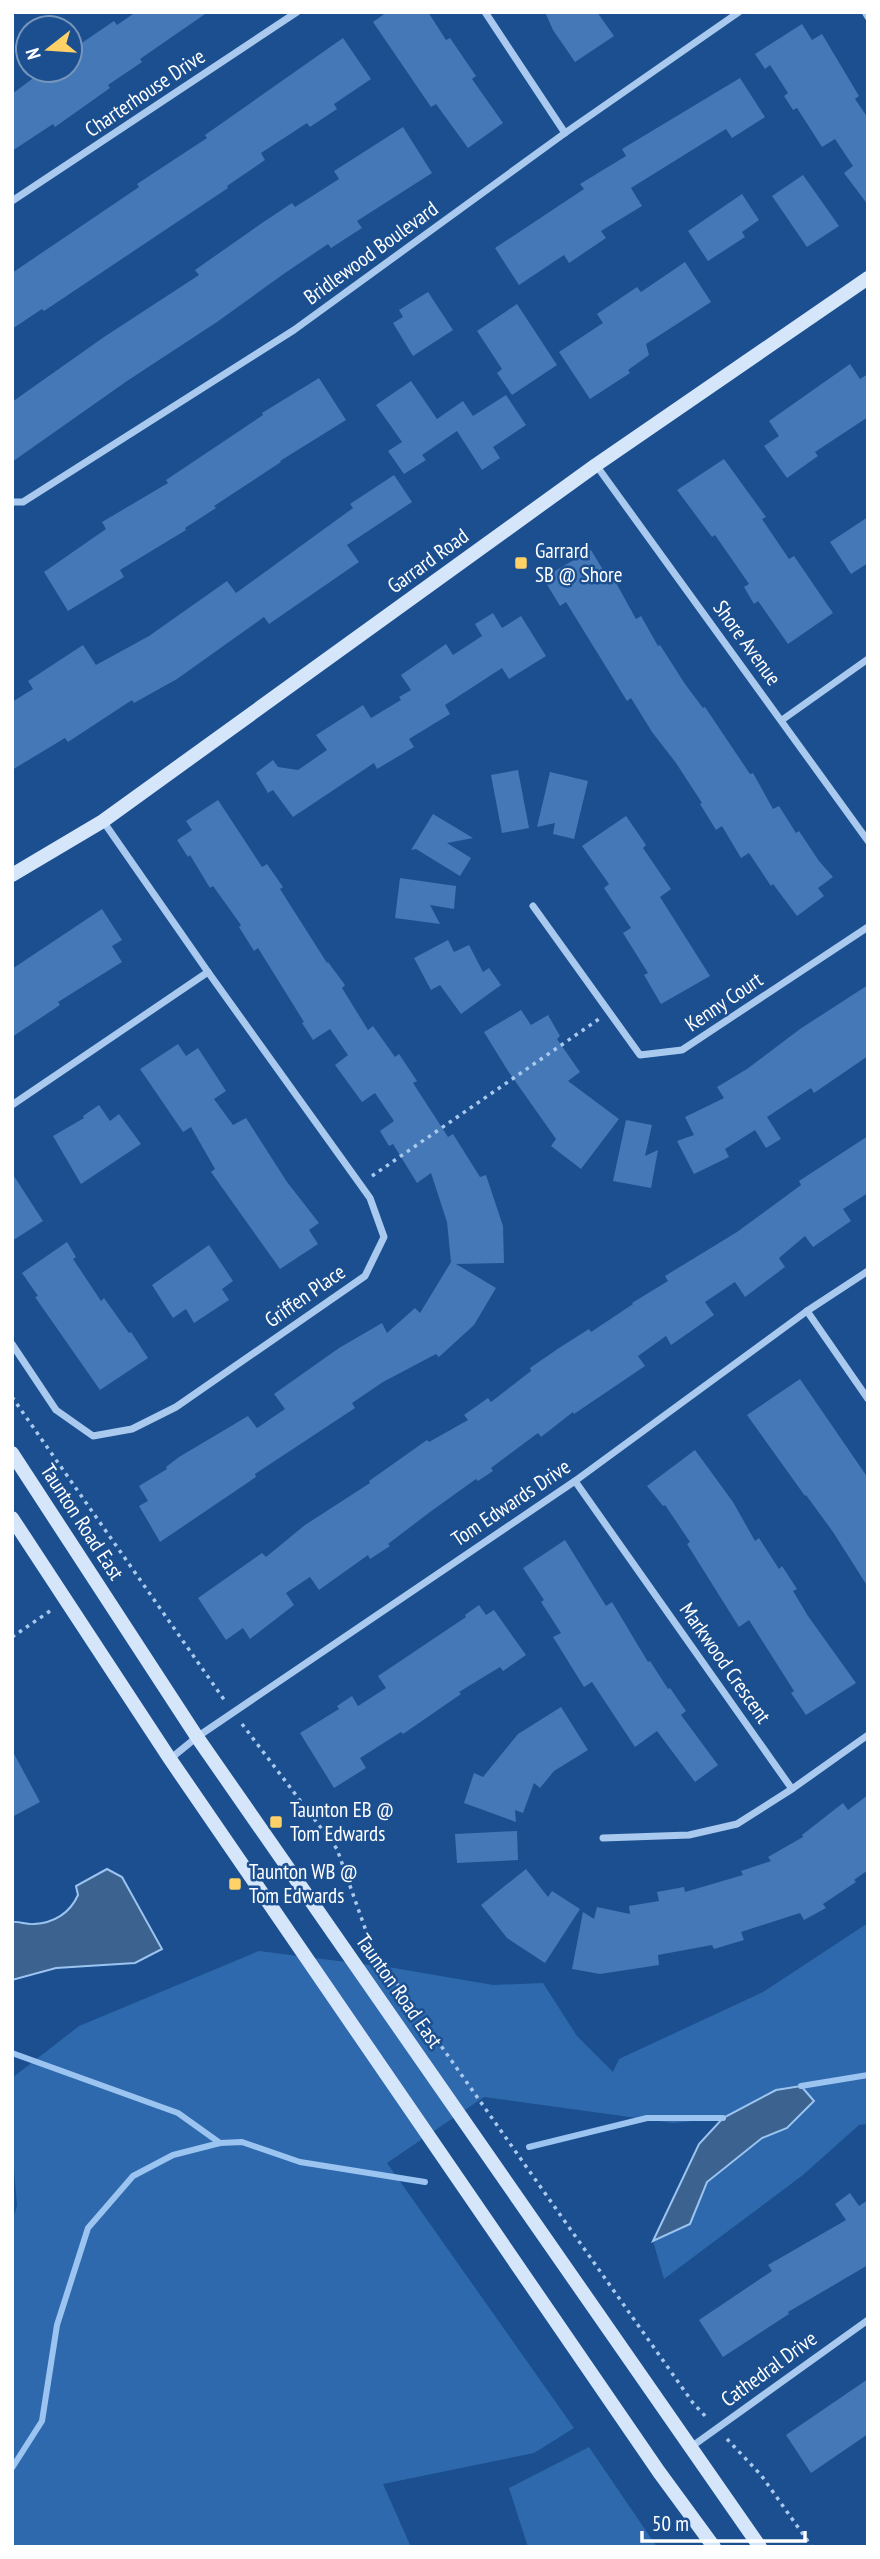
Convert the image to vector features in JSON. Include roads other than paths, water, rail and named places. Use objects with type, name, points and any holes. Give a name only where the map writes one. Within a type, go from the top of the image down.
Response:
[{"type":"main road","name":"Garrard Road","points":[[12,875],[103,821],[596,466],[868,278]]},
{"type":"main road","name":"Taunton Road East","points":[[12,1453],[197,1737],[760,2547]]},
{"type":"main road","points":[[12,1518],[170,1759],[659,2472],[714,2547]]},
{"type":"street","name":"Charterhouse Drive","points":[[12,201],[297,12]]},
{"type":"street","points":[[485,12],[565,133]]},
{"type":"street","name":"Bridlewood Boulevard","points":[[12,502],[23,502],[295,330],[565,133],[739,12]]},
{"type":"street","name":"Shore Avenue","points":[[596,466],[868,841]]},
{"type":"street","points":[[782,720],[868,659]]},
{"type":"street","name":"Griffen Place","points":[[12,1344],[56,1409],[93,1436],[132,1429],[176,1407],[365,1276],[384,1237],[370,1198],[103,821]]},
{"type":"street","name":"Kenny Court","points":[[533,906],[640,1055],[682,1051],[868,927]]},
{"type":"street","points":[[12,1105],[208,972]]},
{"type":"street","name":"Tom Edwards Drive","points":[[170,1759],[197,1737],[575,1480],[807,1311],[868,1271]]},
{"type":"street","points":[[807,1311],[868,1399]]},
{"type":"street","name":"Markwood Crescent","points":[[575,1480],[792,1789]]},
{"type":"street","points":[[603,1838],[689,1835],[737,1824],[868,1735]]},
{"type":"street","name":"Cathedral Drive","points":[[691,2447],[868,2320]]},
{"type":"waterway","points":[[12,2053],[178,2113],[220,2143]]},
{"type":"waterway","points":[[801,2086],[868,2075]]},
{"type":"waterway","points":[[529,2147],[647,2118],[723,2118]]},
{"type":"waterway","points":[[12,2468],[42,2421],[57,2325],[88,2228],[133,2176],[173,2155],[220,2143],[242,2142],[300,2162],[425,2182]]},
{"type":"place","name":"Garrard SB @ Shore","points":[[521,563]]},
{"type":"place","name":"Taunton EB @ Tom Edwards","points":[[276,1822]]},
{"type":"place","name":"Taunton WB @ Tom Edwards","points":[[235,1884]]}]
